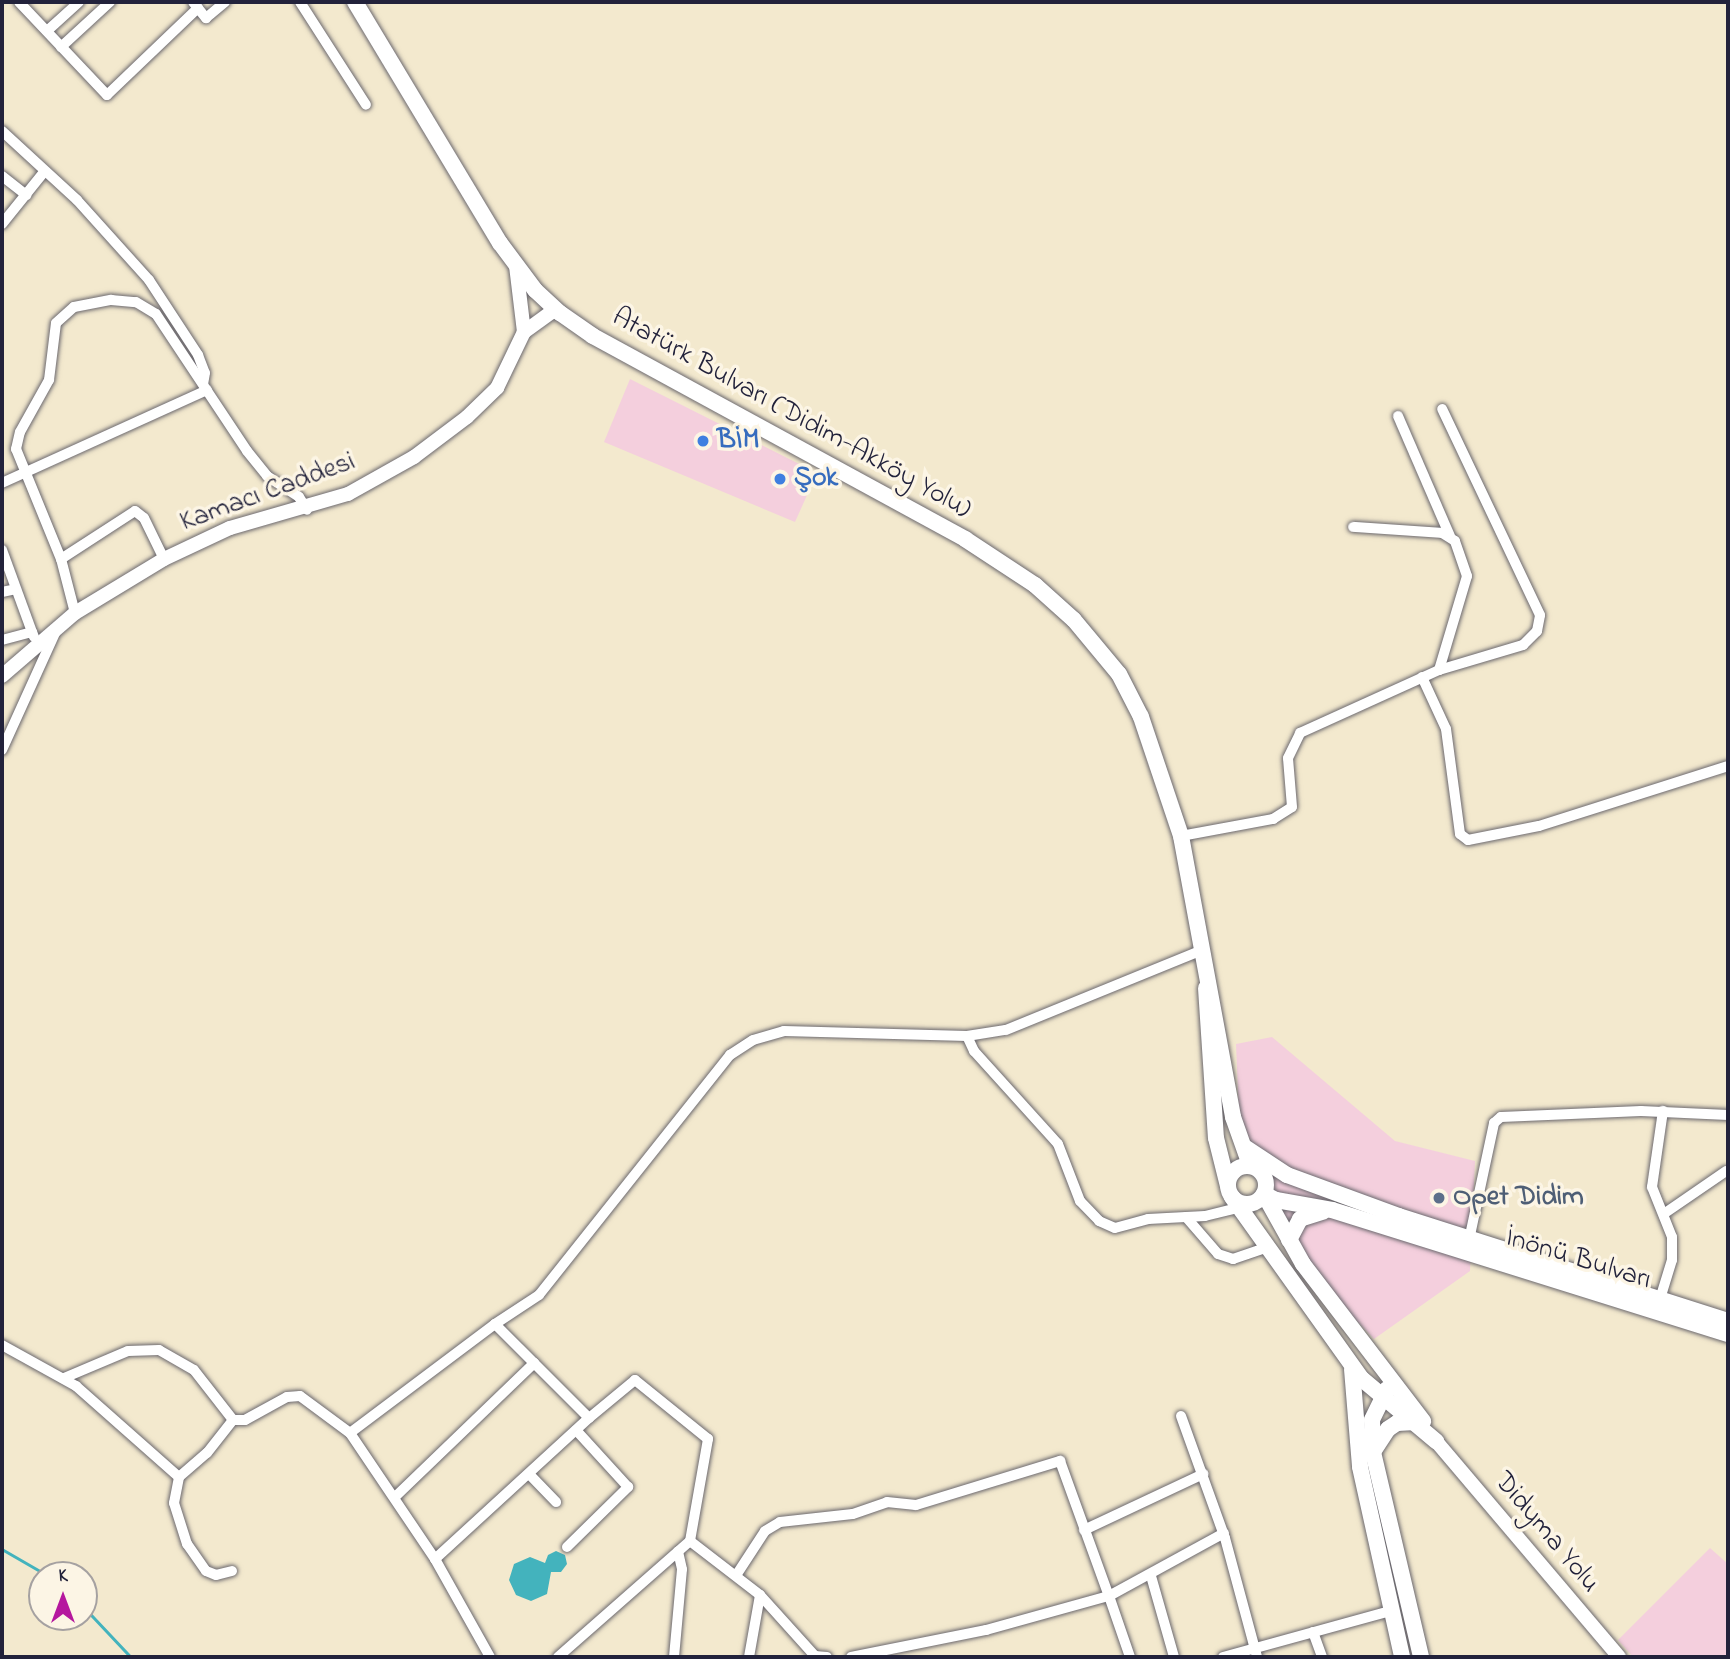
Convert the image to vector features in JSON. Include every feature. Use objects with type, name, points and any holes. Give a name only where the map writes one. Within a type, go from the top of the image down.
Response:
[{"type":"main road","name":"Atatürk Bulvarı (Didim-Akköy Yolu)","points":[[355,2],[516,266],[556,309],[593,336],[965,538],[1035,586],[1074,621],[1119,674],[1141,717],[1181,836],[1240,1141],[1256,1169],[1264,1194]]},
{"type":"main road","points":[[1207,975],[1204,1006],[1216,1138],[1233,1197],[1265,1248],[1351,1363],[1382,1397],[1436,1441]]},
{"type":"main road","points":[[1240,1141],[1252,1155],[1287,1175]]},
{"type":"main road","points":[[1233,1197],[1234,1170],[1256,1169],[1287,1175]]},
{"type":"main road","name":"İnönü Bulvarı","points":[[1287,1175],[1469,1240],[1728,1321]]},
{"type":"main road","points":[[1233,1197],[1249,1204],[1264,1194],[1289,1240],[1436,1441]]},
{"type":"main road","name":"İnönü Bulvarı","points":[[1264,1194],[1276,1200],[1332,1210],[1728,1335]]},
{"type":"main road","points":[[1289,1240],[1300,1219],[1332,1210]]},
{"type":"main road","points":[[1370,1351],[1357,1354],[1351,1363],[1360,1467],[1402,1657]]},
{"type":"main road","points":[[1391,1376],[1372,1420],[1373,1452],[1421,1657]]},
{"type":"main road","points":[[1373,1452],[1388,1429],[1397,1423],[1416,1422]]},
{"type":"street","points":[[19,2],[107,95],[195,5],[206,18],[225,2]]},
{"type":"street","points":[[47,31],[79,2]]},
{"type":"street","points":[[61,47],[110,2]]},
{"type":"street","points":[[300,2],[366,105]]},
{"type":"street","points":[[2,131],[77,201],[172,310],[198,355],[205,373],[205,387]]},
{"type":"street","points":[[2,224],[44,172]]},
{"type":"street","points":[[2,176],[26,195]]},
{"type":"street","points":[[516,266],[524,332]]},
{"type":"street","points":[[75,613],[61,559],[16,454],[17,438],[49,380],[57,323],[74,307],[111,300],[143,305],[162,321],[267,476],[299,497],[307,510]]},
{"type":"street","name":"Kamacı Caddesi","points":[[2,676],[35,639],[164,559],[230,528],[307,510],[387,475],[467,417],[497,388],[524,332],[556,309]]},
{"type":"street","points":[[2,483],[205,387]]},
{"type":"street","points":[[1181,836],[1273,819],[1292,807],[1288,758],[1300,733],[1439,670],[1523,645],[1537,631],[1540,615],[1442,409]]},
{"type":"street","points":[[1398,416],[1467,576],[1439,670]]},
{"type":"street","points":[[61,559],[135,511],[144,518],[164,559]]},
{"type":"street","points":[[1353,527],[1450,536]]},
{"type":"street","points":[[2,550],[35,639],[2,640]]},
{"type":"street","points":[[2,592],[16,589]]},
{"type":"street","points":[[2,750],[57,627]]},
{"type":"street","points":[[1422,677],[1446,729],[1460,834],[1468,840],[1539,825],[1728,766]]},
{"type":"street","points":[[351,1433],[495,1324],[539,1295],[689,1101],[730,1055],[753,1040],[784,1031],[873,1030],[967,1036],[1006,1030],[1202,950]]},
{"type":"street","points":[[967,1036],[974,1051],[1058,1144],[1080,1201],[1099,1221],[1115,1228],[1149,1219],[1186,1217],[1233,1197]]},
{"type":"street","points":[[1660,1299],[1672,1260],[1672,1237],[1665,1213],[1652,1186],[1663,1111]]},
{"type":"street","points":[[1469,1240],[1494,1123],[1501,1117],[1663,1111],[1728,1115]]},
{"type":"street","points":[[1665,1213],[1726,1171]]},
{"type":"street","points":[[1186,1217],[1218,1254],[1233,1259],[1265,1248]]},
{"type":"street","points":[[495,1324],[589,1418]]},
{"type":"street","points":[[2,1345],[64,1378],[179,1477]]},
{"type":"street","points":[[64,1378],[128,1351],[166,1352],[194,1370],[233,1420]]},
{"type":"street","points":[[396,1496],[534,1363]]},
{"type":"street","points":[[435,1559],[589,1418],[635,1380],[708,1439],[690,1541],[558,1657]]},
{"type":"street","points":[[233,1420],[245,1420],[287,1397],[300,1396],[351,1433],[396,1496],[490,1657]]},
{"type":"street","points":[[1181,1416],[1224,1533],[1255,1652]]},
{"type":"street","points":[[232,1571],[216,1575],[206,1571],[187,1544],[174,1503],[179,1477],[207,1453],[233,1420]]},
{"type":"street","points":[[567,1546],[628,1487],[576,1430]]},
{"type":"street","name":"Didyma Yolu","points":[[1436,1441],[1619,1657]]},
{"type":"street","points":[[737,1574],[765,1531],[780,1522],[853,1514],[887,1502],[916,1505],[1060,1461],[1130,1657]]},
{"type":"street","points":[[529,1474],[556,1502]]},
{"type":"street","points":[[1084,1530],[1203,1474]]},
{"type":"street","points":[[851,1657],[986,1630],[1109,1596],[1151,1576],[1224,1533]]},
{"type":"street","points":[[690,1541],[737,1574],[760,1595],[815,1656],[827,1657]]},
{"type":"street","points":[[674,1657],[682,1569],[678,1551]]},
{"type":"street","points":[[1151,1576],[1174,1657]]},
{"type":"street","points":[[749,1657],[760,1595]]},
{"type":"street","points":[[1223,1657],[1255,1652],[1313,1632],[1391,1611]]},
{"type":"street","points":[[1313,1632],[1322,1657]]},
{"type":"shaded area","points":[[630,379],[817,473],[795,522],[604,442]]},
{"type":"shaded area","points":[[1272,1037],[1395,1141],[1475,1161],[1470,1271],[1374,1339],[1303,1264],[1240,1141],[1236,1044]]},
{"type":"shaded area","points":[[1710,1548],[1728,1564],[1728,1657],[1633,1657],[1618,1640]]},
{"type":"water","points":[[556,1551],[565,1555],[567,1564],[561,1572],[551,1572],[547,1594],[531,1601],[516,1595],[509,1580],[514,1564],[530,1557],[545,1563],[548,1555]]},
{"type":"waterway","points":[[2,1549],[28,1564]]},
{"type":"waterway","points":[[98,1622],[131,1657]]},
{"type":"place","name":"BİM","points":[[703,441]]},
{"type":"place","name":"Şok","points":[[780,479]]},
{"type":"place","name":"Opet Didim","points":[[1439,1198]]}]
